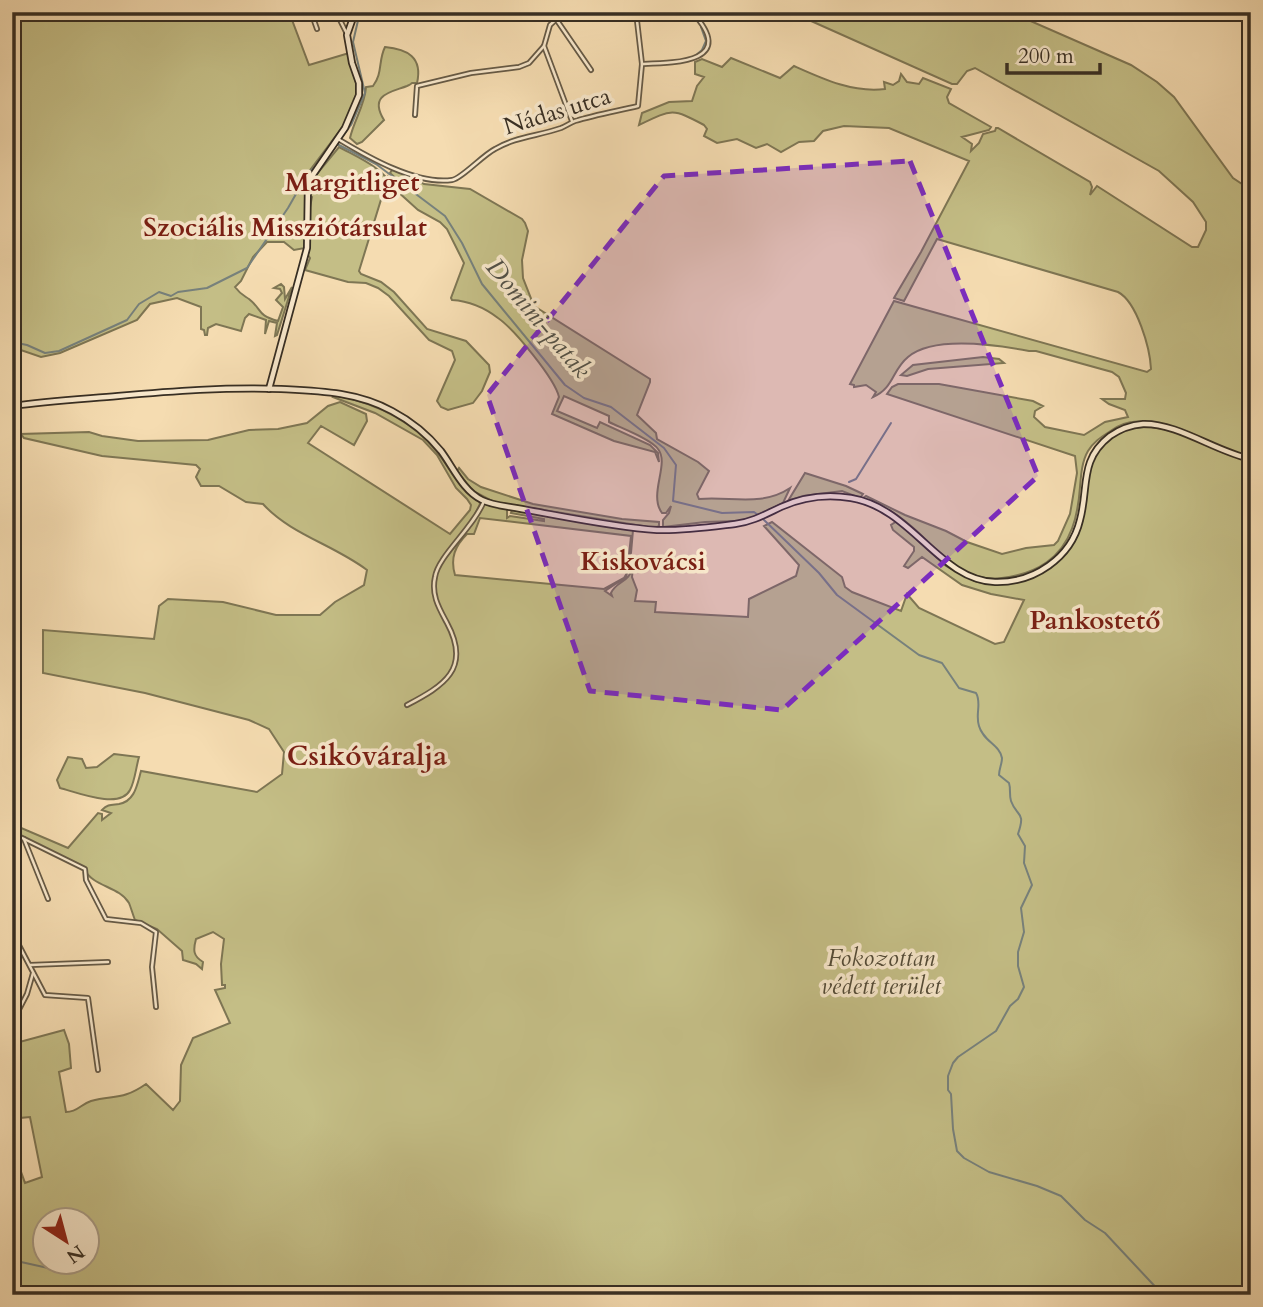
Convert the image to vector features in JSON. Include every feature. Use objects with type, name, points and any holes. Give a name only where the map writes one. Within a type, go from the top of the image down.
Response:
[{"type":"main road","points":[[269,389],[307,248],[308,182],[339,139],[352,115],[359,94],[359,83],[347,35],[355,12]]},
{"type":"main road","points":[[12,406],[187,389],[269,389],[349,395],[391,410],[426,435],[470,490],[485,501],[537,512],[663,530],[738,524],[807,498],[830,496],[855,499],[879,507],[901,520],[958,570],[979,579],[999,582],[1034,574],[1053,563],[1063,553],[1080,521],[1086,473],[1091,458],[1105,441],[1118,432],[1134,425],[1153,425],[1251,459]]},
{"type":"street","points":[[311,12],[317,29]]},
{"type":"street","points":[[336,12],[347,35]]},
{"type":"street","points":[[415,115],[415,88],[486,70],[525,65],[536,58],[544,46],[548,28],[564,12]]},
{"type":"street","points":[[636,12],[642,64],[683,62],[701,55],[706,49],[708,37],[705,27],[692,12]]},
{"type":"street","points":[[556,19],[591,71]]},
{"type":"street","points":[[544,46],[572,122]]},
{"type":"street","name":"Nádas utca","points":[[339,139],[359,152],[419,179],[451,180],[459,178],[479,160],[503,145],[532,134],[561,128],[572,122],[638,105],[642,64]]},
{"type":"street","points":[[407,705],[436,689],[452,673],[454,643],[450,628],[436,600],[434,578],[439,566],[474,522],[485,501]]},
{"type":"street","points":[[12,833],[85,870],[86,880],[106,919],[141,923],[156,932],[152,967],[156,1007]]},
{"type":"street","points":[[24,839],[48,900]]},
{"type":"street","points":[[12,932],[45,996],[88,998],[98,1070]]},
{"type":"street","points":[[30,965],[108,962]]},
{"type":"street","points":[[12,1023],[27,994],[33,973]]},
{"type":"highlighted area","points":[[910,161],[1038,476],[782,710],[590,691],[487,395],[664,176]]},
{"type":"green space","points":[[12,12],[289,12],[309,65],[349,53],[358,91],[347,121],[308,173],[305,190],[305,248],[294,250],[284,242],[267,242],[253,257],[235,287],[263,314],[278,321],[283,307],[276,300],[282,293],[280,289],[274,288],[281,284],[284,287],[285,299],[292,287],[277,335],[275,336],[277,323],[269,321],[265,334],[266,320],[249,314],[241,331],[216,324],[208,328],[205,335],[201,329],[201,307],[177,298],[150,304],[137,320],[60,353],[41,357],[12,347]]},
{"type":"green space","name":"Fokozottan védett terület","points":[[791,12],[1010,12],[1131,65],[1157,82],[1174,97],[1233,178],[1251,190],[1251,1295],[12,1295],[12,1044],[64,1030],[69,1044],[71,1068],[59,1072],[66,1112],[74,1111],[91,1101],[125,1095],[146,1084],[173,1110],[180,1101],[181,1065],[193,1038],[230,1023],[215,990],[225,988],[225,985],[222,985],[221,964],[224,939],[213,932],[196,939],[195,952],[203,962],[202,969],[183,960],[182,951],[157,929],[135,920],[125,897],[93,880],[84,869],[12,831],[12,824],[68,848],[98,813],[102,814],[102,820],[111,813],[102,810],[104,808],[129,800],[141,771],[257,792],[282,774],[284,752],[269,729],[249,720],[145,693],[43,673],[43,630],[154,639],[159,606],[168,599],[223,602],[276,615],[320,615],[335,602],[364,585],[367,570],[286,523],[263,504],[246,502],[219,486],[201,486],[196,477],[200,469],[196,465],[102,456],[24,438],[21,434],[89,432],[138,441],[208,440],[249,430],[278,429],[307,423],[328,406],[340,402],[366,414],[367,421],[354,445],[321,426],[308,443],[450,534],[470,510],[471,505],[456,488],[437,455],[423,440],[375,413],[333,397],[335,395],[378,408],[416,431],[437,452],[461,486],[479,501],[476,517],[483,504],[486,504],[507,509],[507,518],[510,516],[544,521],[511,513],[512,510],[633,530],[629,555],[631,536],[480,518],[474,534],[467,534],[459,543],[453,558],[455,575],[604,589],[624,578],[627,573],[626,577],[605,591],[612,596],[611,593],[629,576],[633,566],[632,577],[637,590],[635,601],[656,602],[655,612],[748,617],[749,599],[796,576],[799,565],[764,526],[772,522],[842,577],[845,587],[852,592],[901,611],[907,594],[919,608],[995,644],[1004,642],[1024,600],[962,585],[922,557],[908,568],[904,566],[914,547],[893,530],[891,525],[897,521],[946,566],[977,582],[1001,584],[1039,572],[1064,551],[1077,528],[1093,453],[1111,436],[1128,428],[1164,429],[1163,425],[1143,421],[1130,422],[1105,434],[1084,459],[1075,518],[1068,538],[1056,555],[1020,575],[985,578],[958,568],[901,518],[863,498],[866,496],[967,542],[1002,554],[1054,545],[1070,514],[1077,473],[1075,456],[887,394],[898,384],[939,384],[1033,401],[1043,406],[1035,411],[1034,417],[1045,427],[1084,435],[1105,422],[1128,417],[1125,410],[1102,399],[1125,399],[1126,393],[1119,377],[1112,372],[1036,351],[984,344],[949,344],[919,350],[908,357],[885,389],[873,397],[876,392],[866,385],[854,387],[850,384],[894,301],[1147,372],[1151,369],[1148,350],[1131,305],[1118,292],[937,239],[904,301],[894,298],[969,161],[889,128],[844,126],[823,131],[814,141],[799,142],[781,152],[767,144],[756,148],[737,139],[717,143],[704,136],[707,129],[704,125],[678,113],[666,113],[639,125],[642,113],[669,102],[692,101],[697,86],[704,77],[695,74],[695,62],[702,59],[722,67],[731,58],[780,78],[794,66],[827,80],[861,89],[885,89],[884,82],[893,85],[899,81],[901,74],[907,82],[919,84],[923,78],[951,89],[947,97],[949,103],[991,127],[989,130],[962,137],[972,144],[971,151],[983,134],[998,128],[1090,182],[1090,195],[1097,186],[1192,247],[1198,247],[1206,230],[1206,222],[1193,202],[1159,171],[975,68],[967,71],[957,84]],"holes":[[[20,1115],[19,1118],[30,1117],[42,1177],[25,1183],[13,1133],[13,1116]]]},
{"type":"green space","points":[[385,47],[412,56],[418,67],[417,83],[380,99],[380,111],[384,120],[357,144],[350,138],[352,131],[366,87],[373,86],[378,76]]},
{"type":"green space","points":[[339,147],[378,169],[387,179],[359,271],[394,292],[427,329],[466,341],[489,365],[490,372],[482,391],[473,403],[448,410],[441,407],[437,401],[455,360],[452,351],[429,340],[389,296],[366,283],[348,282],[305,270],[310,258],[312,197],[308,195],[316,175]]},
{"type":"green space","points":[[393,169],[424,184],[470,189],[522,219],[528,231],[522,260],[523,278],[534,306],[650,379],[637,415],[656,433],[657,439],[709,471],[697,494],[699,499],[757,499],[779,494],[790,488],[783,503],[752,518],[739,521],[663,527],[663,520],[671,506],[666,513],[662,513],[658,505],[662,463],[658,449],[643,438],[609,422],[609,416],[564,396],[557,411],[597,428],[600,422],[650,445],[658,453],[659,462],[655,452],[614,441],[552,414],[559,397],[556,389],[523,343],[488,311],[470,303],[452,300],[464,263],[447,229],[418,210],[396,190],[403,185],[390,173]]},
{"type":"green space","points":[[983,357],[999,359],[1004,363],[928,369],[907,376],[901,375],[913,365]]},
{"type":"green space","points":[[459,468],[468,479],[481,487],[533,504],[622,519],[659,522],[659,526],[655,528],[494,502],[473,491],[457,471]]},
{"type":"green space","points":[[805,473],[863,494],[860,498],[842,491],[803,496],[788,501]]},
{"type":"green space","points":[[114,754],[139,757],[132,786],[125,796],[117,799],[97,798],[60,788],[57,780],[68,757],[82,759],[86,768],[97,767]]},
{"type":"waterway","points":[[330,153],[351,125],[365,93],[353,42],[360,12]]},
{"type":"waterway","points":[[695,56],[706,41],[701,27]]},
{"type":"waterway","name":"Domini-patak","points":[[337,144],[376,164],[445,216],[482,284],[565,385],[584,398],[611,407],[664,448],[676,465],[673,501],[722,513],[754,512],[758,515]]},
{"type":"waterway","points":[[12,342],[45,353],[59,351],[127,320],[139,304],[159,292],[171,296],[178,292],[207,288],[247,268],[308,173],[314,168]]},
{"type":"waterway","points":[[849,482],[856,479],[891,423]]},
{"type":"waterway","points":[[763,519],[819,573],[837,595],[919,655],[942,663],[959,688],[976,693],[979,726],[984,736],[1001,754],[999,775],[1009,783],[1011,801],[1021,817],[1018,834],[1025,846],[1024,863],[1032,885],[1021,908],[1024,932],[1018,952],[1018,966],[1024,987],[996,1031],[953,1063],[948,1076],[948,1090],[951,1094],[957,1151],[989,1172],[1061,1196],[1085,1220],[1105,1233],[1163,1295]]},
{"type":"waterway","points":[[12,1260],[32,1264]]},
{"type":"district","name":"Margitliget","points":[[352,182]]},
{"type":"district","name":"Szociális Missziótársulat","points":[[285,227]]},
{"type":"district","name":"Kiskovácsi","points":[[643,561]]},
{"type":"district","name":"Pankostető","points":[[1095,620]]},
{"type":"district","name":"Csikóváralja","points":[[367,755]]}]
